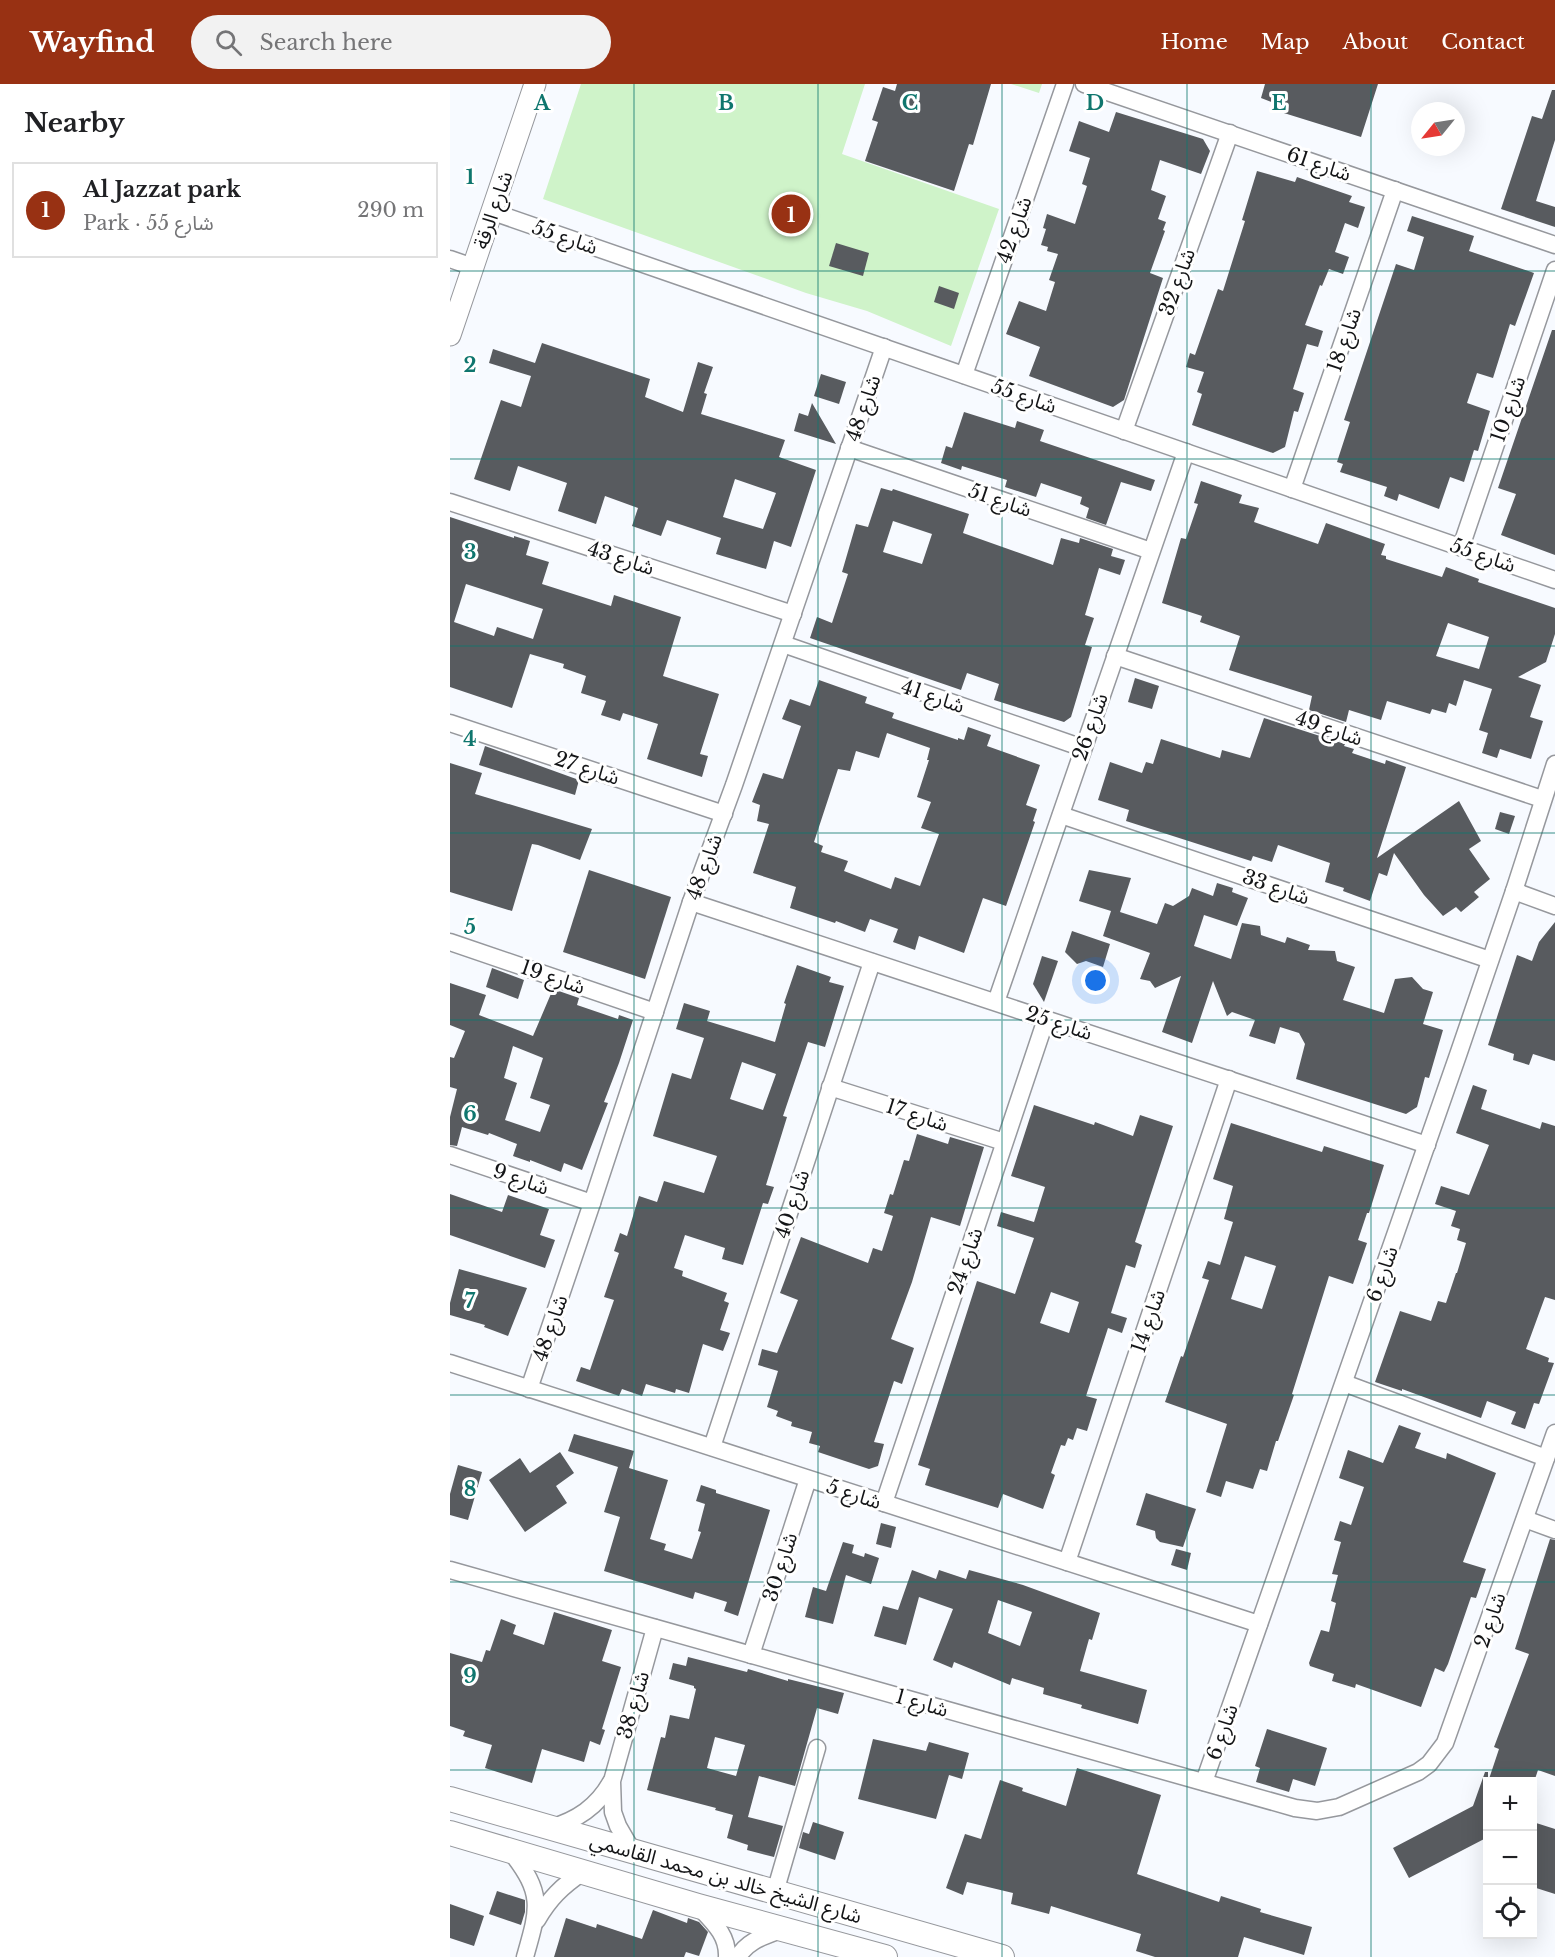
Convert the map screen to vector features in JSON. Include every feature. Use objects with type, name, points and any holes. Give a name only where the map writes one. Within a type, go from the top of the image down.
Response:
[{"type":"main road","name":"شارع الشيخ خالد بن محمد القاسمي","points":[[450,1799],[1002,1957]]},
{"type":"main road","name":"شارع الشيخ خالد بن محمد القاسمي","points":[[450,1833],[698,1906],[885,1957]]},
{"type":"main road","points":[[615,1882],[663,1879],[670,1872],[672,1862]]},
{"type":"street","name":"شارع الرقة","points":[[450,335],[535,84]]},
{"type":"street","name":"شارع 42","points":[[964,375],[1065,84]]},
{"type":"street","name":"شارع 61","points":[[1084,84],[1555,245]]},
{"type":"street","name":"شارع 32","points":[[1124,431],[1230,133]]},
{"type":"street","name":"شارع 18","points":[[1292,489],[1395,190]]},
{"type":"street","name":"شارع 55","points":[[493,212],[1555,580]]},
{"type":"street","points":[[450,259],[473,267]]},
{"type":"street","name":"شارع 10","points":[[1461,548],[1555,270]]},
{"type":"street","name":"شارع 48","points":[[529,1389],[691,902],[724,814],[884,347]]},
{"type":"street","name":"شارع 51","points":[[849,448],[1151,551]]},
{"type":"street","name":"شارع 26","points":[[996,1002],[1186,452]]},
{"type":"street","name":"شارع 43","points":[[450,502],[793,614]]},
{"type":"street","name":"شارع 41","points":[[783,644],[1083,748]]},
{"type":"street","name":"شارع 49","points":[[1115,656],[1542,799]]},
{"type":"street","name":"شارع 27","points":[[450,723],[724,814]]},
{"type":"street","name":"شارع 6","points":[[1204,1782],[1515,891],[1542,799],[1555,764]]},
{"type":"street","name":"شارع 33","points":[[1060,815],[1491,960]]},
{"type":"street","points":[[1515,891],[1555,906]]},
{"type":"street","name":"شارع 25","points":[[691,902],[1427,1145]]},
{"type":"street","name":"شارع 19","points":[[450,942],[655,1012]]},
{"type":"street","name":"شارع 40","points":[[712,1447],[872,962]]},
{"type":"street","name":"شارع 24","points":[[884,1503],[1046,1019]]},
{"type":"street","name":"شارع 14","points":[[1067,1562],[1229,1079]]},
{"type":"street","name":"شارع 17","points":[[830,1087],[1004,1142]]},
{"type":"street","name":"شارع 9","points":[[450,1155],[592,1203]]},
{"type":"street","name":"شارع 5","points":[[450,1363],[1259,1624]]},
{"type":"street","points":[[1344,1383],[1546,1458]]},
{"type":"street","name":"شارع 2","points":[[1393,1784],[1429,1764],[1445,1743],[1555,1433]]},
{"type":"street","name":"شارع 30","points":[[752,1655],[808,1479]]},
{"type":"street","points":[[1525,1519],[1555,1530]]},
{"type":"street","name":"شارع 1","points":[[450,1570],[1295,1808],[1317,1811],[1338,1807],[1393,1784]]},
{"type":"street","name":"شارع 38","points":[[549,1828],[569,1822],[586,1812],[605,1793],[612,1781],[655,1628]]},
{"type":"street","points":[[775,1892],[817,1748]]},
{"type":"street","name":"شارع 38","points":[[612,1781],[613,1812],[621,1833],[633,1852]]},
{"type":"street","points":[[512,1852],[525,1869],[533,1885],[536,1902],[534,1927]]},
{"type":"street","points":[[525,1957],[534,1927],[549,1899],[583,1872]]},
{"type":"street","points":[[698,1906],[721,1932],[727,1957]]},
{"type":"street","points":[[738,1957],[753,1941],[783,1929]]},
{"type":"green space","points":[[581,84],[865,84],[842,154],[999,209],[951,346],[867,311],[806,293],[543,199]]},
{"type":"green space","points":[[1011,84],[1042,84],[1039,93]]},
{"type":"building","points":[[897,84],[991,84],[973,145],[969,144],[954,191],[865,161],[878,122],[872,120],[883,87],[895,91]]},
{"type":"building","points":[[1265,84],[1378,84],[1361,137],[1271,109],[1274,103],[1261,98]]},
{"type":"building","points":[[1552,90],[1555,90],[1555,140],[1536,201],[1555,207],[1555,227],[1501,209],[1532,116],[1542,119]]},
{"type":"building","points":[[1116,112],[1203,139],[1210,151],[1201,174],[1160,160],[1151,190],[1166,196],[1158,219],[1166,222],[1150,273],[1163,278],[1124,400],[1113,407],[1029,376],[1040,347],[1006,334],[1019,301],[1046,311],[1055,282],[1049,280],[1058,254],[1047,251],[1048,247],[1041,245],[1046,229],[1043,228],[1047,214],[1075,224],[1087,186],[1082,184],[1090,158],[1069,151],[1079,121],[1109,132]]},
{"type":"building","points":[[1257,171],[1295,182],[1297,177],[1352,196],[1349,202],[1365,207],[1358,228],[1345,223],[1335,252],[1349,257],[1343,274],[1329,269],[1322,286],[1320,285],[1305,325],[1323,331],[1318,347],[1307,344],[1293,389],[1304,393],[1298,412],[1294,411],[1285,447],[1273,453],[1192,425],[1202,394],[1197,392],[1204,372],[1186,367],[1190,353],[1195,355],[1218,289],[1223,291],[1245,221],[1242,220]]},
{"type":"building","points":[[1412,216],[1474,236],[1469,251],[1534,273],[1515,326],[1510,324],[1493,378],[1477,373],[1467,403],[1490,411],[1478,451],[1474,450],[1464,482],[1450,477],[1439,509],[1399,494],[1397,501],[1384,496],[1387,487],[1340,472],[1343,464],[1337,462],[1350,422],[1344,420],[1396,264],[1414,270],[1424,237],[1407,231]]},
{"type":"building","points":[[836,243],[869,253],[863,276],[829,266]]},
{"type":"building","points":[[939,286],[959,293],[954,309],[934,302]]},
{"type":"building","points":[[1552,330],[1555,330],[1555,555],[1501,535],[1516,494],[1498,488]]},
{"type":"building","points":[[542,343],[650,379],[645,397],[683,412],[698,362],[713,367],[704,393],[707,394],[701,414],[785,440],[779,457],[816,470],[791,547],[774,541],[766,569],[716,554],[721,538],[667,520],[661,536],[632,526],[638,508],[605,496],[596,524],[558,511],[567,483],[518,466],[510,491],[474,479],[501,400],[521,407],[531,376],[489,363],[493,349],[535,363]],"holes":[[[735,479],[776,493],[763,529],[723,517]]]},
{"type":"building","points":[[821,374],[846,382],[839,404],[814,396]]},
{"type":"building","points":[[812,403],[836,444],[794,431],[799,413],[808,416]]},
{"type":"building","points":[[964,412],[1015,428],[1017,421],[1044,430],[1040,441],[1155,480],[1151,491],[1121,482],[1106,525],[1086,518],[1089,508],[1080,504],[1082,497],[1041,483],[1036,497],[1005,487],[1007,480],[962,466],[961,470],[941,463],[946,446],[952,448]]},
{"type":"building","points":[[1201,481],[1242,495],[1239,503],[1259,508],[1254,522],[1318,544],[1326,523],[1385,544],[1381,555],[1386,556],[1386,559],[1442,577],[1446,567],[1479,579],[1478,582],[1555,608],[1555,634],[1546,662],[1518,677],[1541,685],[1530,717],[1543,721],[1531,759],[1500,749],[1497,758],[1482,753],[1488,733],[1479,730],[1492,689],[1464,680],[1456,706],[1449,703],[1446,713],[1432,709],[1430,714],[1387,701],[1381,720],[1349,710],[1346,722],[1309,710],[1312,696],[1229,670],[1240,636],[1200,622],[1202,616],[1162,603],[1181,538],[1186,539],[1198,504],[1194,503]],"holes":[[[1448,623],[1489,637],[1479,669],[1436,656]]]},
{"type":"building","points":[[881,488],[892,491],[893,489],[969,514],[963,533],[1053,565],[1061,538],[1079,543],[1080,538],[1113,549],[1111,556],[1125,560],[1120,575],[1099,568],[1085,615],[1094,618],[1085,645],[1092,647],[1071,717],[1064,722],[994,700],[999,684],[967,673],[961,690],[810,638],[817,617],[832,623],[848,574],[842,572],[856,524],[868,527]],"holes":[[[893,521],[932,534],[922,564],[883,552]]]},
{"type":"building","points":[[450,517],[530,541],[526,555],[549,562],[542,584],[611,606],[614,595],[681,617],[663,676],[719,694],[700,754],[708,756],[702,777],[647,759],[658,724],[623,713],[620,721],[601,715],[606,701],[581,693],[586,676],[563,668],[564,664],[530,654],[512,708],[450,687]],"holes":[[[466,584],[543,609],[533,639],[497,627],[494,636],[454,622]]]},
{"type":"building","points":[[1135,678],[1159,686],[1152,709],[1128,702]]},
{"type":"building","points":[[819,680],[867,697],[865,703],[894,713],[892,718],[958,740],[958,738],[964,740],[968,727],[991,735],[987,746],[1040,765],[1026,805],[1037,809],[1033,821],[1035,822],[1006,906],[983,898],[964,953],[919,936],[915,950],[893,942],[898,929],[870,919],[865,932],[790,908],[796,887],[753,873],[769,824],[757,821],[760,805],[752,802],[763,773],[783,779],[801,726],[782,719],[790,699],[810,706]],"holes":[[[887,733],[930,748],[927,760],[929,760],[917,797],[931,802],[921,828],[939,834],[920,886],[895,877],[891,889],[844,871],[848,861],[821,852],[823,846],[814,842],[838,769],[850,771],[856,751],[879,758]]]},
{"type":"building","points":[[1264,718],[1345,744],[1344,746],[1354,749],[1352,753],[1385,764],[1386,760],[1406,767],[1377,858],[1459,801],[1481,841],[1469,849],[1490,879],[1474,892],[1479,897],[1461,912],[1456,907],[1443,916],[1424,895],[1394,853],[1387,876],[1379,873],[1370,901],[1343,891],[1344,888],[1325,882],[1330,863],[1278,845],[1272,862],[1253,856],[1251,861],[1126,821],[1129,810],[1098,800],[1110,762],[1142,773],[1146,762],[1153,764],[1161,739],[1220,758],[1222,750],[1250,758]]},
{"type":"building","points":[[485,746],[579,780],[575,795],[479,765]]},
{"type":"building","points":[[450,763],[482,773],[475,794],[592,829],[580,860],[532,844],[512,911],[450,892]]},
{"type":"building","points":[[1500,812],[1515,816],[1509,834],[1495,829]]},
{"type":"building","points":[[589,870],[671,897],[645,979],[563,952]]},
{"type":"building","points":[[1089,870],[1131,878],[1120,912],[1157,924],[1165,903],[1173,906],[1189,896],[1192,888],[1213,896],[1217,883],[1233,888],[1232,892],[1248,898],[1237,926],[1204,915],[1194,946],[1231,959],[1242,923],[1260,926],[1261,935],[1285,943],[1287,937],[1310,945],[1308,950],[1335,951],[1337,961],[1355,967],[1343,1000],[1384,1013],[1395,979],[1412,977],[1423,989],[1433,992],[1423,1024],[1443,1030],[1429,1078],[1425,1077],[1417,1107],[1406,1114],[1296,1079],[1305,1044],[1299,1033],[1280,1027],[1275,1044],[1249,1036],[1255,1020],[1232,1012],[1227,1016],[1213,981],[1192,1043],[1162,1032],[1181,976],[1155,988],[1150,981],[1140,979],[1150,953],[1103,936],[1111,911],[1079,901]]},
{"type":"building","points":[[1555,922],[1555,1061],[1533,1054],[1529,1065],[1513,1060],[1514,1054],[1488,1045],[1517,955],[1532,961],[1539,942]]},
{"type":"building","points":[[1072,931],[1110,944],[1103,967],[1086,961],[1077,964],[1065,952]]},
{"type":"building","points":[[1042,956],[1058,961],[1044,1002],[1033,984]]},
{"type":"building","points":[[797,965],[831,977],[829,982],[844,986],[825,1047],[808,1042],[783,1116],[787,1117],[766,1185],[774,1187],[768,1204],[763,1203],[743,1265],[722,1259],[725,1248],[685,1235],[674,1268],[683,1271],[682,1276],[727,1293],[724,1301],[729,1303],[720,1330],[730,1333],[723,1351],[703,1344],[689,1393],[676,1389],[675,1393],[646,1384],[642,1396],[622,1389],[619,1396],[576,1381],[581,1367],[590,1370],[614,1300],[604,1297],[619,1253],[614,1251],[620,1233],[627,1236],[639,1196],[657,1202],[664,1181],[704,1193],[717,1156],[653,1136],[672,1073],[691,1079],[704,1038],[676,1029],[684,1003],[710,1011],[707,1021],[775,1042],[786,1004],[784,1003]],"holes":[[[742,1062],[776,1074],[763,1110],[730,1099]]]},
{"type":"building","points":[[492,968],[524,980],[518,999],[486,987]]},
{"type":"building","points":[[450,983],[486,995],[479,1015],[533,1036],[553,989],[579,998],[577,1005],[618,1019],[619,1015],[633,1020],[604,1102],[608,1103],[582,1170],[564,1163],[561,1172],[513,1156],[517,1144],[489,1133],[488,1135],[462,1127],[457,1146],[450,1145],[450,1117],[457,1089],[450,1087],[450,1057],[454,1058],[465,1031],[450,1025]],"holes":[[[513,1046],[543,1058],[530,1098],[550,1105],[540,1132],[505,1120],[517,1083],[504,1078]]]},
{"type":"building","points":[[1473,1085],[1487,1090],[1481,1109],[1540,1129],[1542,1122],[1555,1126],[1555,1300],[1545,1297],[1526,1349],[1549,1358],[1548,1362],[1554,1363],[1539,1404],[1534,1403],[1525,1429],[1511,1424],[1516,1412],[1487,1401],[1481,1418],[1402,1389],[1402,1391],[1375,1382],[1400,1311],[1431,1321],[1438,1301],[1446,1303],[1457,1273],[1466,1243],[1457,1240],[1460,1229],[1451,1226],[1456,1211],[1435,1204],[1441,1186],[1469,1195],[1489,1145],[1456,1133]]},
{"type":"building","points":[[1034,1105],[1094,1125],[1095,1122],[1133,1136],[1140,1115],[1173,1126],[1135,1242],[1142,1245],[1135,1268],[1126,1265],[1111,1313],[1127,1318],[1122,1333],[1108,1328],[1086,1396],[1097,1399],[1087,1431],[1077,1428],[1073,1440],[1068,1438],[1065,1446],[1061,1445],[1051,1473],[1055,1475],[1043,1509],[1003,1494],[998,1508],[925,1485],[930,1469],[918,1465],[977,1281],[1015,1294],[1034,1238],[997,1226],[1001,1212],[1034,1222],[1045,1187],[1011,1176]],"holes":[[[1051,1292],[1079,1302],[1069,1333],[1040,1323]]]},
{"type":"building","points":[[1231,1123],[1322,1152],[1324,1146],[1384,1165],[1358,1240],[1367,1243],[1353,1284],[1329,1276],[1292,1394],[1294,1395],[1267,1471],[1260,1469],[1253,1489],[1226,1481],[1221,1497],[1206,1492],[1227,1424],[1165,1402],[1209,1280],[1202,1278],[1208,1261],[1220,1265],[1233,1222],[1224,1219],[1233,1186],[1213,1179]],"holes":[[[1245,1256],[1276,1266],[1262,1309],[1231,1299]]]},
{"type":"building","points":[[917,1134],[948,1144],[950,1137],[984,1147],[960,1226],[931,1217],[912,1282],[891,1339],[914,1348],[902,1384],[894,1381],[874,1442],[884,1444],[878,1466],[869,1469],[818,1452],[820,1446],[809,1443],[812,1432],[791,1426],[792,1422],[776,1416],[778,1411],[767,1407],[778,1371],[758,1365],[762,1349],[777,1353],[798,1300],[780,1293],[801,1237],[868,1263],[873,1248],[882,1251],[893,1216],[884,1213],[890,1194],[893,1195],[904,1160],[909,1161]]},
{"type":"building","points":[[450,1194],[502,1212],[508,1195],[549,1209],[540,1235],[555,1240],[545,1268],[450,1235]]},
{"type":"building","points":[[459,1269],[527,1288],[508,1336],[484,1327],[485,1325],[450,1315],[450,1303]]},
{"type":"building","points":[[1399,1425],[1421,1433],[1415,1448],[1446,1459],[1447,1453],[1496,1473],[1463,1562],[1486,1569],[1476,1598],[1471,1597],[1448,1664],[1444,1672],[1435,1668],[1421,1707],[1356,1684],[1355,1688],[1332,1681],[1334,1674],[1310,1666],[1309,1663],[1321,1630],[1329,1632],[1336,1603],[1331,1601],[1338,1575],[1332,1574],[1341,1542],[1334,1540],[1340,1521],[1351,1525],[1364,1487],[1339,1478],[1348,1450],[1383,1463]]},
{"type":"building","points":[[574,1434],[634,1451],[629,1468],[668,1480],[650,1539],[666,1544],[664,1550],[692,1559],[701,1532],[698,1531],[705,1504],[696,1501],[701,1485],[716,1490],[716,1493],[770,1510],[738,1616],[724,1611],[727,1602],[695,1592],[693,1599],[604,1571],[620,1517],[604,1512],[618,1467],[568,1451]]},
{"type":"building","points":[[560,1452],[574,1473],[556,1486],[567,1503],[525,1532],[489,1480],[520,1458],[530,1473]]},
{"type":"building","points":[[458,1465],[482,1472],[468,1520],[450,1515],[450,1494]]},
{"type":"building","points":[[1146,1493],[1196,1509],[1183,1547],[1160,1542],[1156,1538],[1155,1531],[1136,1525]]},
{"type":"building","points":[[881,1523],[896,1527],[891,1548],[876,1544]]},
{"type":"building","points":[[1550,1539],[1555,1540],[1555,1776],[1538,1770],[1536,1777],[1490,1777],[1499,1749],[1494,1747],[1529,1654],[1515,1649]]},
{"type":"building","points":[[843,1542],[854,1545],[852,1553],[864,1557],[865,1553],[879,1558],[871,1584],[846,1575],[833,1624],[805,1617],[813,1587],[826,1591]]},
{"type":"building","points":[[1176,1549],[1191,1553],[1187,1570],[1171,1565]]},
{"type":"building","points":[[912,1570],[936,1579],[939,1570],[966,1579],[969,1570],[1023,1585],[1100,1613],[1092,1640],[1089,1639],[1080,1671],[1147,1690],[1138,1724],[1081,1708],[1082,1705],[1043,1694],[1044,1688],[1012,1678],[1010,1685],[954,1662],[952,1668],[933,1660],[953,1609],[919,1597],[906,1645],[874,1636],[883,1606],[898,1610]],"holes":[[[998,1600],[1032,1612],[1020,1646],[988,1633]]]},
{"type":"building","points":[[554,1612],[612,1630],[602,1661],[621,1667],[602,1729],[605,1730],[600,1745],[590,1741],[584,1762],[542,1749],[532,1783],[485,1768],[492,1745],[463,1736],[465,1731],[450,1726],[450,1653],[482,1662],[486,1650],[490,1651],[501,1619],[516,1625],[513,1634],[544,1645]]},
{"type":"building","points":[[688,1657],[844,1693],[838,1714],[817,1708],[795,1786],[759,1776],[748,1817],[783,1826],[774,1857],[747,1850],[748,1845],[727,1838],[733,1815],[715,1810],[716,1808],[647,1790],[661,1737],[665,1738],[670,1715],[689,1719],[696,1689],[694,1686],[669,1679],[673,1663],[686,1666]],"holes":[[[715,1737],[745,1745],[736,1776],[707,1768]]]},
{"type":"building","points":[[1267,1729],[1327,1748],[1315,1786],[1293,1779],[1289,1792],[1256,1782],[1260,1768],[1255,1766]]},
{"type":"building","points":[[873,1739],[926,1751],[929,1742],[969,1753],[962,1779],[949,1775],[936,1819],[858,1799]]},
{"type":"building","points":[[1077,1768],[1161,1795],[1137,1874],[1219,1902],[1221,1896],[1261,1909],[1260,1912],[1312,1927],[1304,1955],[1244,1937],[1238,1957],[1155,1957],[1136,1951],[1141,1934],[1051,1906],[1049,1914],[1011,1904],[1013,1893],[967,1882],[963,1895],[946,1888],[965,1834],[981,1839],[1000,1780],[1023,1788],[1022,1791],[1066,1806]]},
{"type":"building","points":[[1483,1778],[1483,1840],[1409,1878],[1393,1848],[1473,1806]]},
{"type":"building","points":[[813,1822],[844,1832],[835,1860],[799,1848],[803,1832],[809,1834]]},
{"type":"building","points":[[1537,1823],[1555,1829],[1555,1894],[1537,1888]]},
{"type":"building","points":[[497,1891],[525,1900],[525,1912],[521,1925],[489,1914]]},
{"type":"building","points":[[450,1904],[484,1916],[474,1946],[450,1938]]},
{"type":"building","points":[[653,1910],[687,1923],[688,1918],[699,1922],[708,1932],[699,1956],[686,1952],[684,1957],[554,1957],[566,1918],[596,1928],[597,1924],[642,1939]]},
{"type":"place","name":"Al Jazzat park","points":[[791,214]]}]
